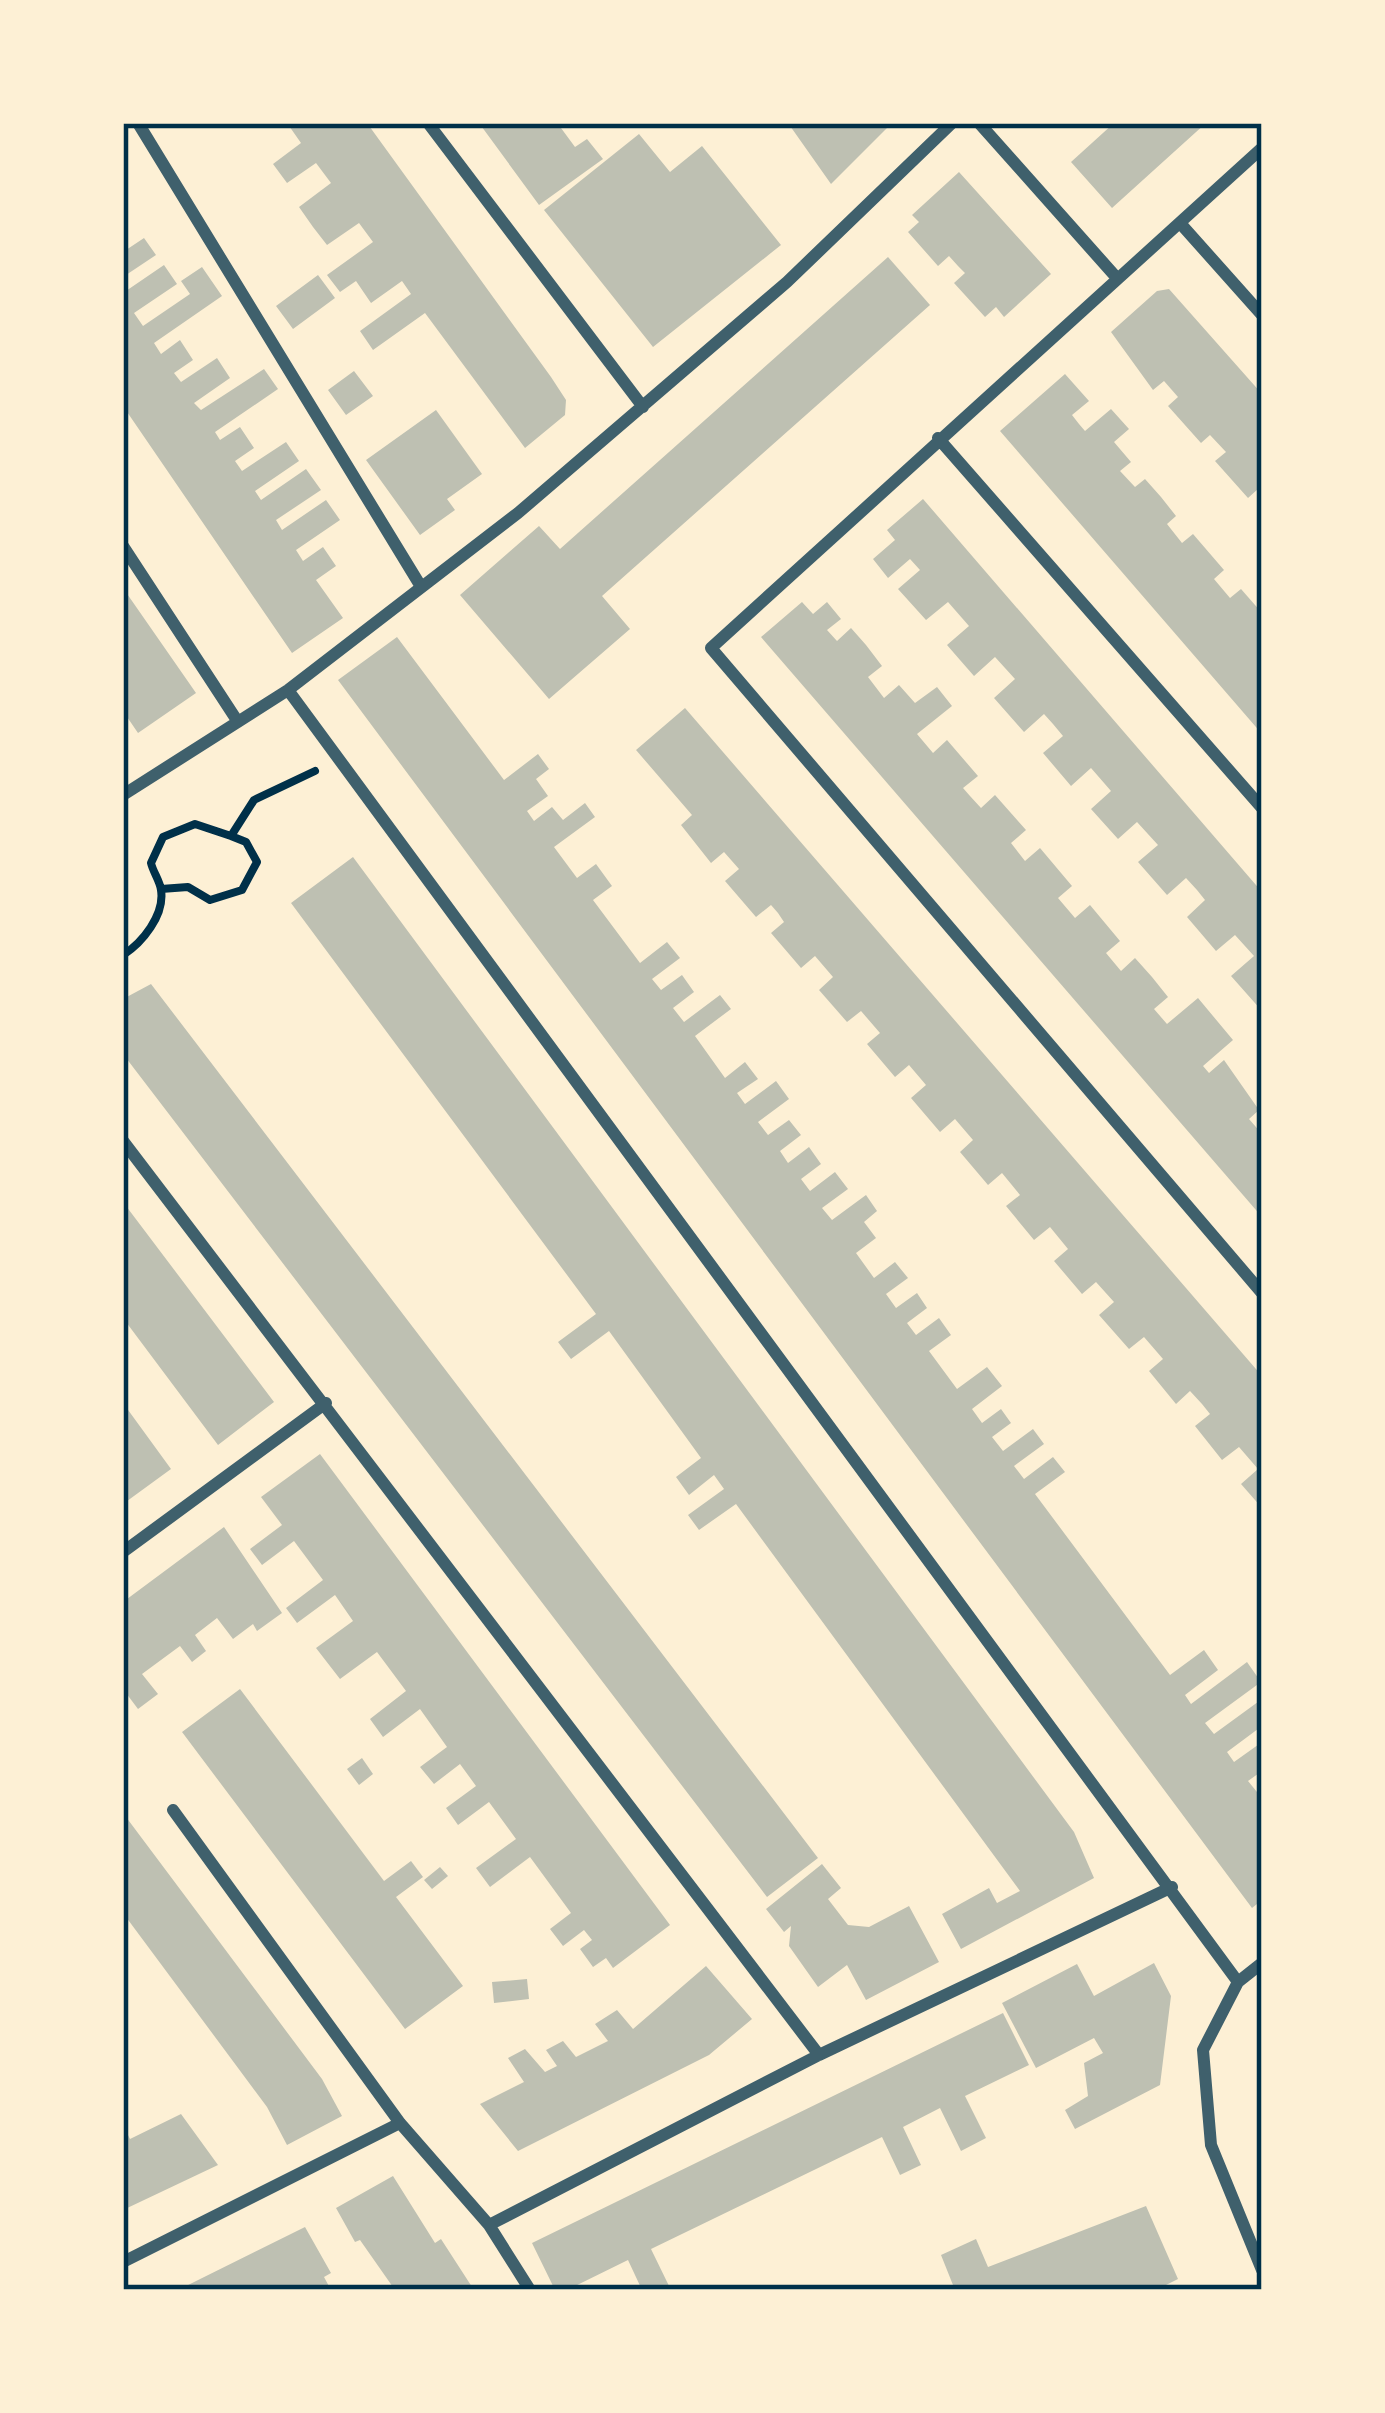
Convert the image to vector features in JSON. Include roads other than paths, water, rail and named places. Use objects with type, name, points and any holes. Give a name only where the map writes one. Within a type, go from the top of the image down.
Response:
[{"type":"street","points":[[139,123],[420,585]]},
{"type":"street","points":[[428,123],[643,407]]},
{"type":"street","points":[[123,795],[288,690],[518,513],[787,282],[952,123]]},
{"type":"street","points":[[979,123],[1116,277]]},
{"type":"street","points":[[1262,148],[711,648],[1262,1293]]},
{"type":"street","points":[[1180,223],[1262,315]]},
{"type":"street","points":[[938,438],[1262,808]]},
{"type":"street","points":[[123,546],[238,722]]},
{"type":"street","points":[[288,690],[1238,1982]]},
{"type":"street","points":[[123,1141],[819,2056]]},
{"type":"street","points":[[123,1169],[136,1160]]},
{"type":"street","points":[[123,1552],[326,1403]]},
{"type":"street","points":[[173,1810],[400,2123],[489,2225],[530,2290]]},
{"type":"street","points":[[489,2225],[819,2056],[1172,1887]]},
{"type":"street","points":[[1262,1963],[1238,1982],[1203,2050],[1211,2145],[1262,2270]]},
{"type":"street","points":[[123,2262],[400,2123]]}]
